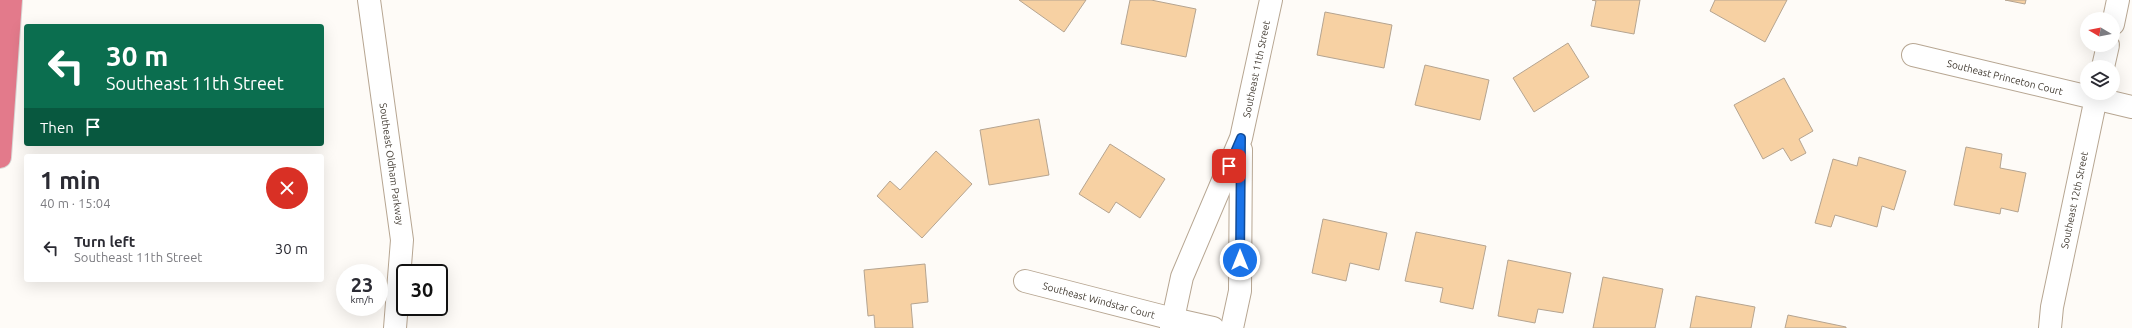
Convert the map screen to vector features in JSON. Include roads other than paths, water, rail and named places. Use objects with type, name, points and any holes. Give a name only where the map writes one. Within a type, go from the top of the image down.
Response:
[{"type":"highway","points":[[0,157],[11,0]]},
{"type":"street","name":"Southeast Oldham Parkway","points":[[369,0],[402,240],[396,328]]},
{"type":"street","name":"Southeast 11th Street","points":[[1172,324],[1182,277],[1241,138],[1271,0]]},
{"type":"street","points":[[2116,12],[2118,0]]},
{"type":"street","name":"Southeast Princeton Court","points":[[1913,55],[2080,92]]},
{"type":"street","name":"Southeast 12th Street","points":[[2050,328],[2052,306],[2096,100]]},
{"type":"street","name":"Southeast Princeton Court","points":[[2110,100],[2132,107]]},
{"type":"street","name":"Southeast 11th Street","points":[[1232,328],[1240,291],[1241,138]]},
{"type":"street","name":"Southeast Windstar Court","points":[[1025,281],[1172,324],[1214,328]]},
{"type":"street","name":"Southeast 12th Street","points":[[2043,328],[2052,306]]}]
